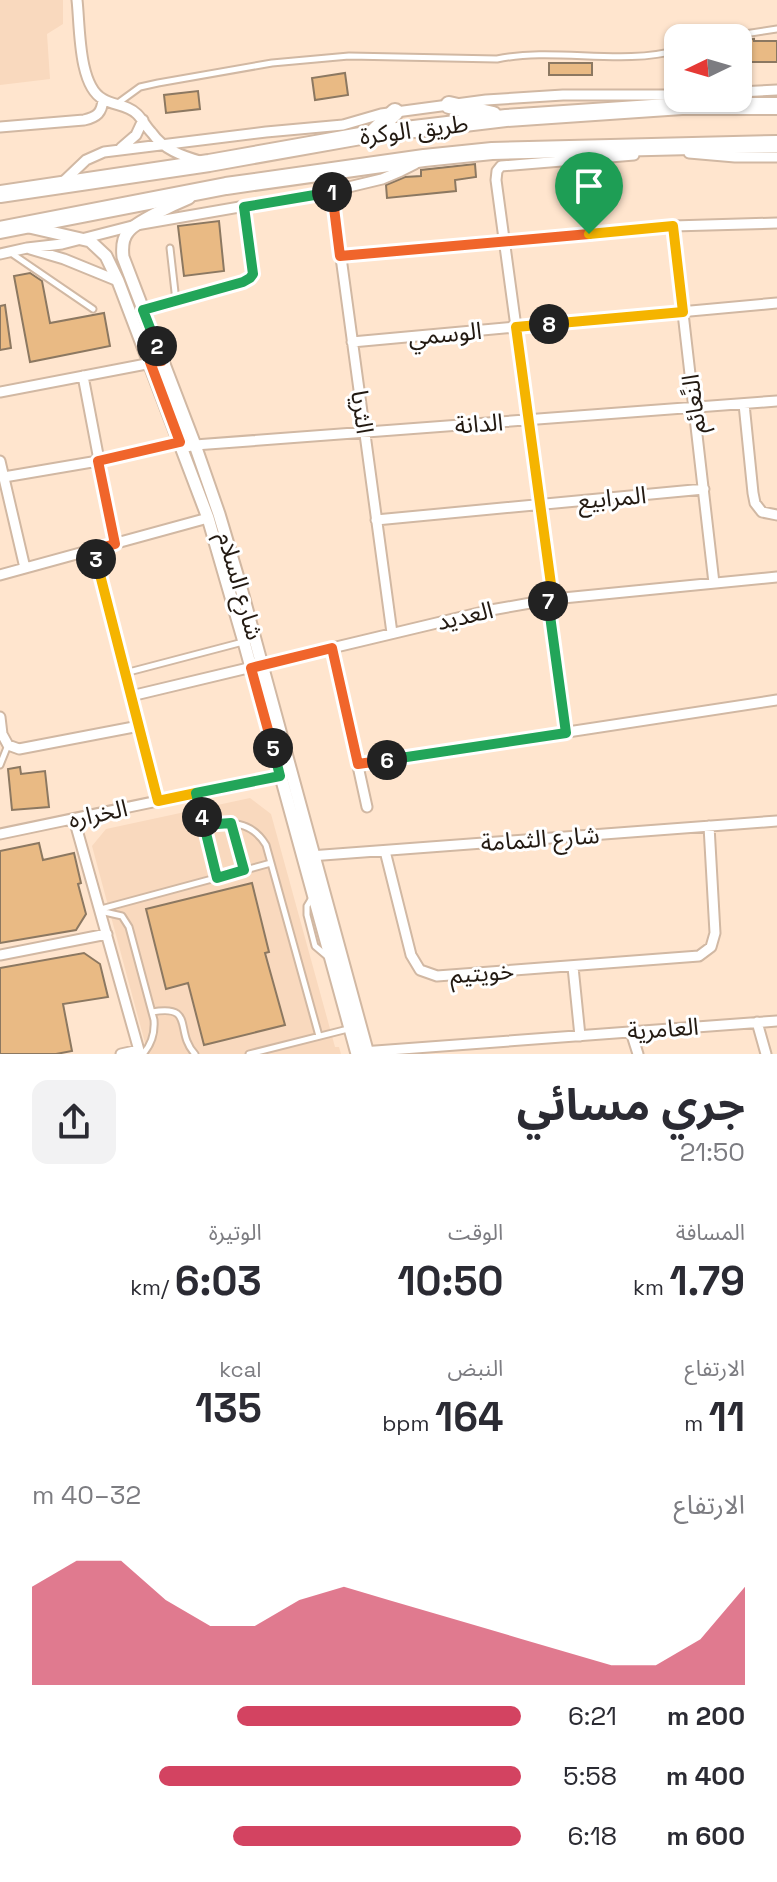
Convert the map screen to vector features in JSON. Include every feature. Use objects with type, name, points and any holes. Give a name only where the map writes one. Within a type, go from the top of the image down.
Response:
[{"type":"highway","points":[[449,105],[506,118]]},
{"type":"highway","name":"طريق الوكرة","points":[[0,194],[209,163],[372,134],[506,118],[682,106],[777,106]]},
{"type":"highway","points":[[372,134],[395,112]]},
{"type":"highway","name":"طريق الوكرة","points":[[0,230],[226,186],[424,158],[492,151],[777,144]]},
{"type":"highway","points":[[549,150],[565,160]]},
{"type":"street","points":[[77,0],[87,79],[93,90],[103,99],[131,109],[162,144],[184,156],[209,163]]},
{"type":"street","points":[[752,91],[777,90]]},
{"type":"street","name":"طريق الوكرة","points":[[55,187],[92,157],[116,150],[343,125],[381,114],[499,99],[563,95],[664,95]]},
{"type":"street","points":[[0,127],[96,117],[102,109],[103,99]]},
{"type":"street","points":[[116,150],[136,135],[143,120]]},
{"type":"street","points":[[566,733],[497,171],[501,166],[634,155],[691,153],[777,157]]},
{"type":"street","name":"طريق الوكرة","points":[[5,253],[82,239],[136,225],[332,191],[382,179],[424,158]]},
{"type":"street","points":[[136,225],[183,201],[226,186]]},
{"type":"street","name":"الثريا","points":[[332,191],[392,633]]},
{"type":"street","points":[[340,256],[673,226],[777,223]]},
{"type":"street","name":"شارع السلام","points":[[20,225],[82,239],[98,247],[106,256],[195,445],[219,514],[285,775],[362,1053]]},
{"type":"street","name":"شارع السلام","points":[[136,225],[124,239],[123,257],[143,310],[181,445],[208,518],[244,642],[257,666]]},
{"type":"street","name":"النًعائم","points":[[673,226],[714,583]]},
{"type":"street","points":[[27,248],[118,281]]},
{"type":"street","name":"الوسمي","points":[[352,342],[777,303]]},
{"type":"street","points":[[0,392],[156,361]]},
{"type":"street","points":[[83,376],[115,544]]},
{"type":"street","name":"الدانة","points":[[4,477],[181,445],[777,401]]},
{"type":"street","points":[[744,404],[755,503],[762,512],[777,515]]},
{"type":"street","points":[[0,461],[25,568]]},
{"type":"street","name":"المرابيع","points":[[376,520],[704,489]]},
{"type":"street","points":[[0,575],[208,518]]},
{"type":"street","points":[[93,550],[158,801]]},
{"type":"street","name":"العديد","points":[[131,696],[491,610],[550,599],[777,577]]},
{"type":"street","points":[[332,648],[367,807]]},
{"type":"street","points":[[358,764],[777,700]]},
{"type":"street","points":[[0,717],[2,734],[8,745],[19,749],[139,726]]},
{"type":"street","name":"الخراره","points":[[0,834],[285,775]]},
{"type":"street","points":[[74,819],[141,1053],[121,1054]]},
{"type":"street","name":"شارع الثمامة","points":[[309,856],[777,821]]},
{"type":"street","name":"خويتيم","points":[[385,851],[411,955],[420,970],[437,976],[573,967],[699,956],[711,947],[715,933],[709,826]]},
{"type":"street","name":"شارع السلام","points":[[309,856],[313,895],[349,1028],[362,1053]]},
{"type":"street","points":[[0,955],[107,934]]},
{"type":"street","points":[[573,967],[580,1036]]},
{"type":"street","name":"العامرية","points":[[362,1053],[777,1021]]},
{"type":"street","points":[[757,1022],[766,1054]]},
{"type":"street","points":[[631,1032],[638,1054]]},
{"type":"street","points":[[509,1041],[513,1054]]},
{"type":"lane","points":[[752,33],[777,29]]},
{"type":"lane","points":[[117,103],[140,87],[272,63],[349,56],[497,59],[518,55],[588,57],[664,52]]},
{"type":"lane","points":[[143,310],[250,278],[253,274],[244,207]]},
{"type":"lane","points":[[170,248],[176,301]]},
{"type":"lane","points":[[5,253],[93,309]]},
{"type":"lane","points":[[125,673],[244,642]]},
{"type":"lane","points":[[0,765],[8,745]]},
{"type":"lane","points":[[196,793],[217,878]]},
{"type":"lane","points":[[231,823],[244,870]]},
{"type":"lane","points":[[204,825],[244,825],[254,830],[266,845],[319,1036]]},
{"type":"lane","points":[[100,910],[271,863]]},
{"type":"lane","points":[[100,910],[118,914],[128,923],[154,1027],[148,1047],[141,1053]]},
{"type":"lane","points":[[152,1012],[167,1009],[180,1016],[188,1044],[195,1054]]},
{"type":"lane","points":[[249,1054],[349,1028]]},
{"type":"shaded area","points":[[0,0],[63,0],[63,24],[47,34],[50,79],[0,85]]},
{"type":"shaded area","points":[[250,798],[271,814],[335,1047],[339,1047],[341,1054],[148,1054],[92,846],[106,829]]},
{"type":"building","points":[[752,39],[777,41],[777,62],[752,62]]},
{"type":"building","points":[[549,63],[592,63],[592,75],[549,75]]},
{"type":"building","points":[[345,73],[348,95],[315,100],[312,78]]},
{"type":"building","points":[[198,91],[200,109],[166,113],[164,95]]},
{"type":"building","points":[[475,164],[476,177],[455,180],[456,191],[387,198],[386,185],[405,177],[421,176],[421,170]]},
{"type":"building","points":[[219,221],[224,271],[184,276],[178,226]]},
{"type":"building","points":[[30,273],[42,281],[50,323],[104,313],[110,346],[30,362],[14,276]]},
{"type":"building","points":[[5,305],[11,348],[0,350],[0,306]]},
{"type":"building","points":[[20,767],[21,774],[45,771],[49,807],[12,810],[8,769]]},
{"type":"building","points":[[39,843],[43,860],[74,853],[86,914],[76,930],[0,943],[0,851]]},
{"type":"building","points":[[252,883],[269,952],[265,953],[285,1025],[204,1045],[188,983],[166,989],[146,909]]},
{"type":"building","points":[[84,953],[100,964],[108,997],[63,1004],[72,1051],[0,1054],[0,968]]},
{"type":"route","points":[[589,234],[340,256],[332,191],[244,207],[253,274],[250,278],[143,310],[162,361],[150,362],[180,442],[98,461],[115,544],[93,550],[158,801],[196,793],[204,825],[217,878],[244,870],[231,823],[204,825],[200,810],[196,793],[280,776],[251,668],[332,648],[358,764],[566,733],[548,599],[553,599],[516,327],[683,312],[673,226],[589,234]]}]
